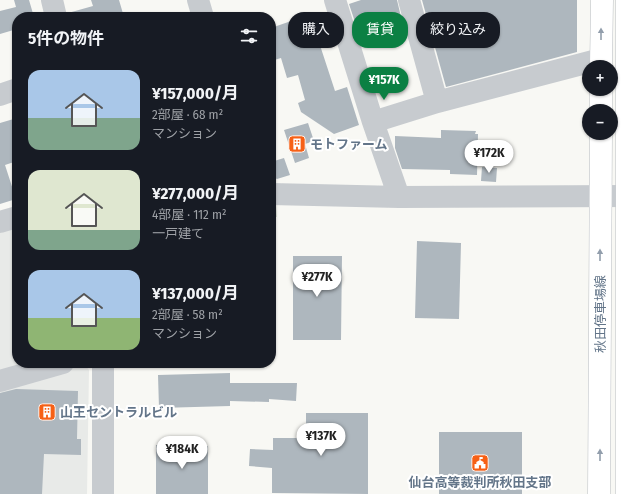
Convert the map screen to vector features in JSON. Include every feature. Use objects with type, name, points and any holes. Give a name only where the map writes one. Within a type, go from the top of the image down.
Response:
[{"type":"main road","points":[[601,60],[602,0]]},
{"type":"main road","points":[[627,0],[629,196],[627,494]]},
{"type":"main road","name":"秋田停車場線","points":[[599,494],[601,140]]},
{"type":"street","points":[[52,0],[55,12]]},
{"type":"street","points":[[198,0],[202,12]]},
{"type":"street","points":[[335,0],[373,122],[399,197]]},
{"type":"street","points":[[409,0],[437,102]]},
{"type":"street","points":[[373,122],[437,102],[582,68]]},
{"type":"street","points":[[0,96],[12,91]]},
{"type":"street","points":[[276,194],[399,197],[629,196]]},
{"type":"street","points":[[0,222],[12,218]]},
{"type":"street","points":[[0,381],[46,368]]},
{"type":"street","points":[[103,368],[103,494]]},
{"type":"shaded area","points":[[12,229],[12,368],[29,368],[0,377],[0,233]]},
{"type":"shaded area","points":[[64,368],[87,368],[89,370],[87,494],[0,494],[0,385]]},
{"type":"building","points":[[14,0],[29,0],[33,12],[12,12],[12,30],[0,34],[0,11],[16,7]]},
{"type":"building","points":[[91,0],[119,0],[123,12],[72,12],[93,6]]},
{"type":"building","points":[[361,0],[397,0],[400,12],[352,13],[349,4]]},
{"type":"building","points":[[422,0],[577,0],[577,52],[446,87],[435,48],[500,48],[500,12],[425,12]]},
{"type":"building","points":[[288,22],[288,48],[321,48],[335,91],[347,87],[359,125],[334,134],[301,112],[298,103],[305,100],[298,75],[287,78],[281,58],[276,60],[276,26]]},
{"type":"building","points":[[12,119],[12,163],[5,165],[12,187],[12,200],[0,204],[0,123]]},
{"type":"building","name":"モトファーム","points":[[308,123],[314,141],[305,144],[309,158],[295,163],[284,130]]},
{"type":"building","points":[[441,130],[476,131],[475,134],[478,134],[477,175],[450,174],[450,170],[402,169],[395,148],[395,136],[441,138]]},
{"type":"building","points":[[284,158],[290,175],[276,178],[276,160]]},
{"type":"building","points":[[482,167],[497,168],[496,182],[481,181]]},
{"type":"building","points":[[417,241],[461,243],[459,319],[415,318]]},
{"type":"building","points":[[293,256],[342,256],[341,340],[293,340]]},
{"type":"building","points":[[230,373],[230,383],[297,383],[296,401],[269,399],[269,402],[230,401],[230,406],[159,408],[158,375]]},
{"type":"building","points":[[16,389],[78,391],[77,439],[81,439],[81,455],[44,454],[42,494],[0,494],[0,393]]},
{"type":"building","points":[[306,413],[368,413],[368,494],[272,493],[272,468],[249,466],[250,449],[273,450],[273,438],[306,438]]},
{"type":"building","name":"仙台高等裁判所秋田支部","points":[[439,432],[522,432],[522,494],[439,494]]},
{"type":"building","points":[[156,445],[208,446],[208,494],[156,494]]},
{"type":"place","name":"モトファーム","points":[[297,144]]},
{"type":"place","name":"山王セントラルビル","points":[[47,412]]},
{"type":"place","name":"仙台高等裁判所秋田支部","points":[[480,463]]}]
